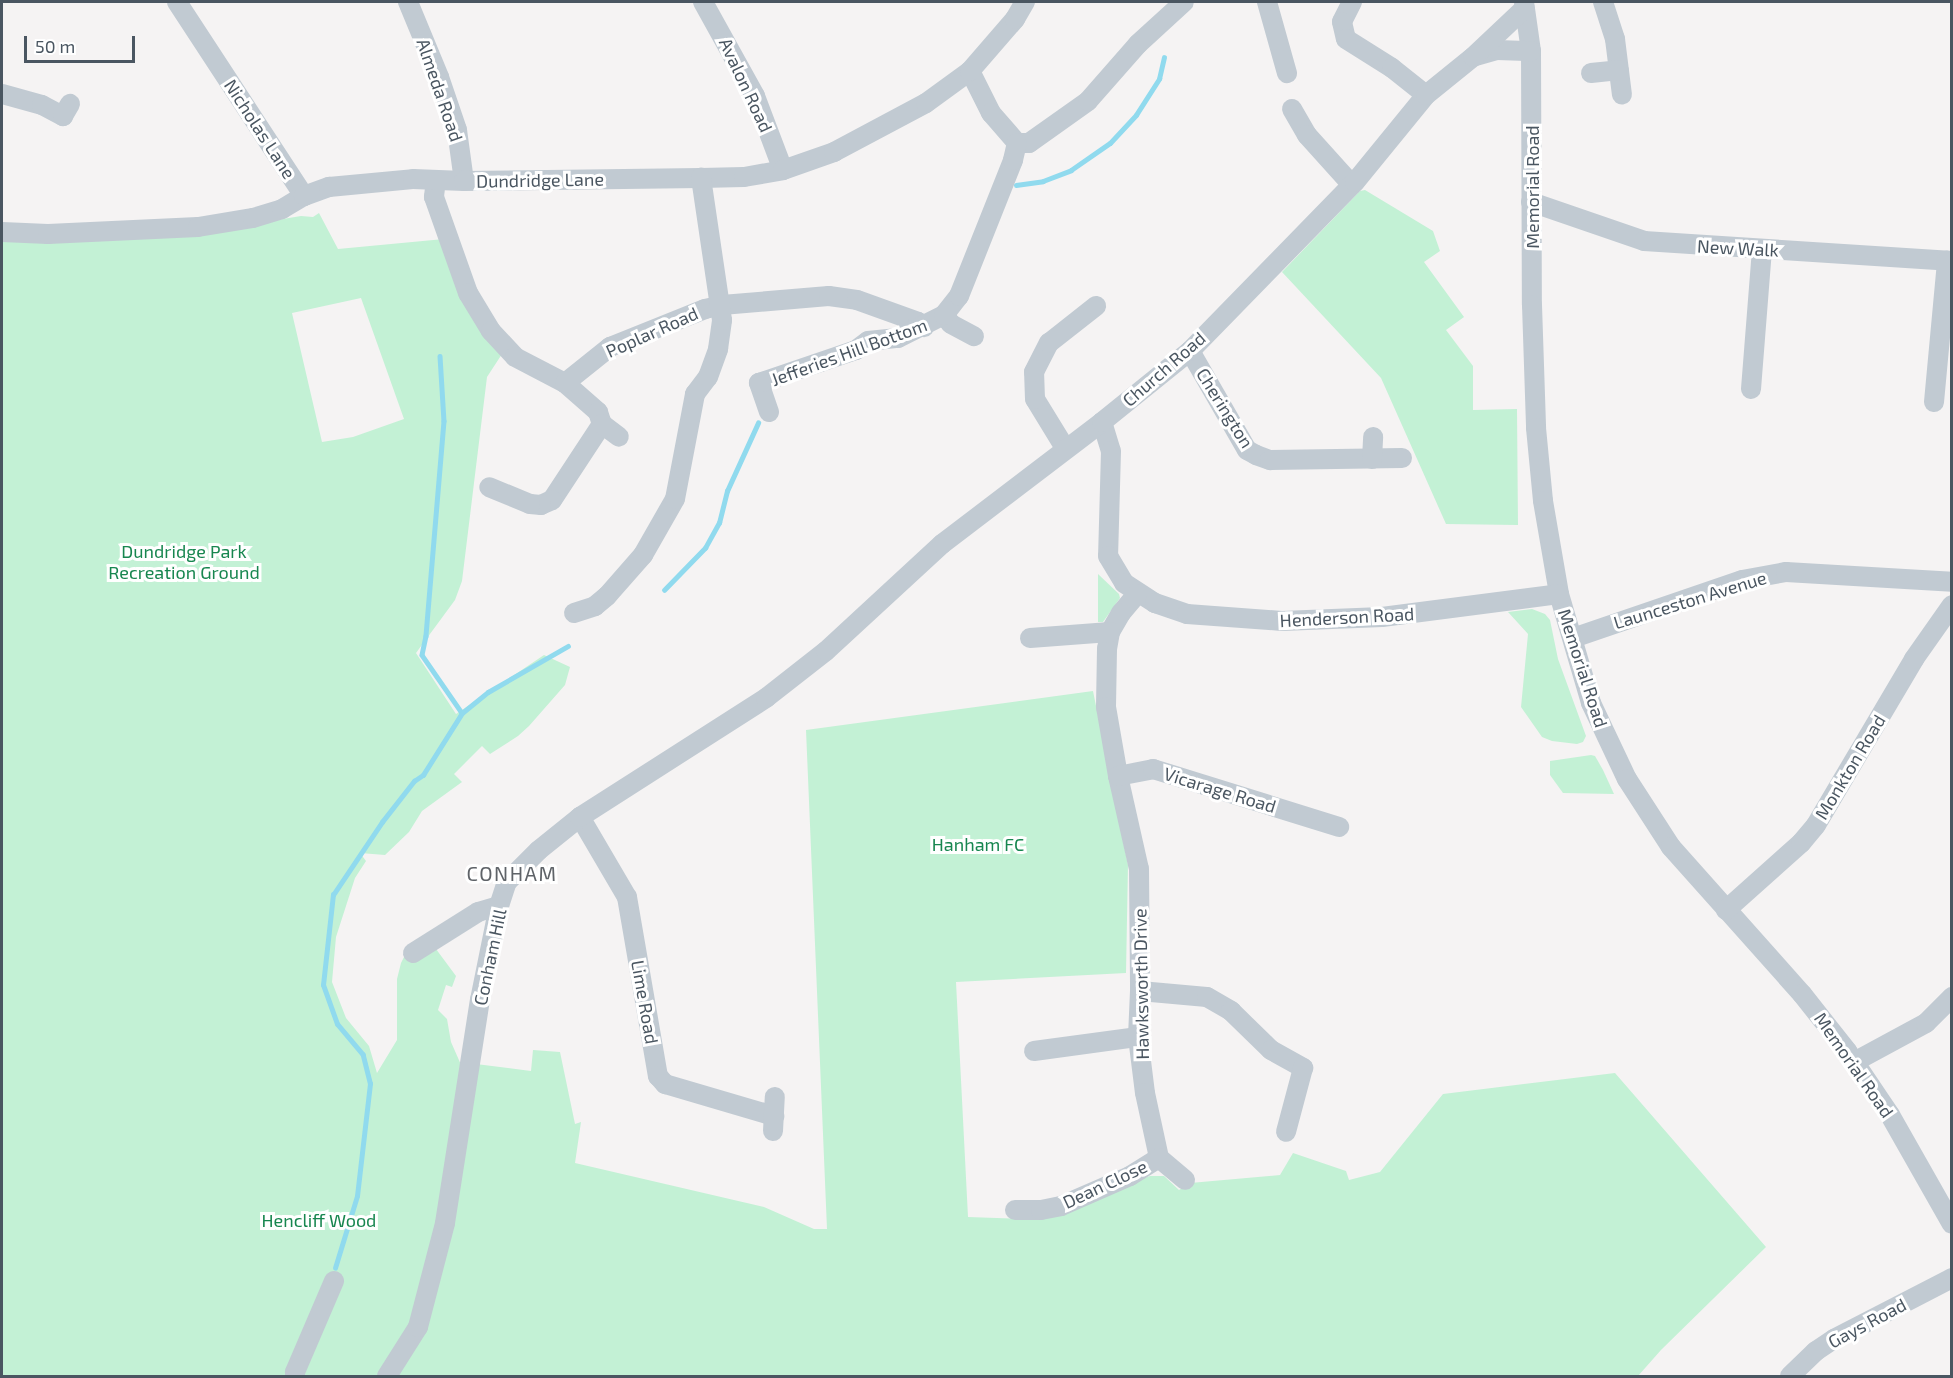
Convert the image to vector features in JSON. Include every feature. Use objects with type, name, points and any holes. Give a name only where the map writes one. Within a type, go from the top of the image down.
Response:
[{"type":"street","name":"Nicholas Lane","points":[[177,2],[304,196]]},
{"type":"street","name":"Almeda Road","points":[[408,2],[439,77],[457,130],[464,181]]},
{"type":"street","name":"Avalon Road","points":[[703,2],[755,96],[783,170]]},
{"type":"street","name":"Dundridge Lane","points":[[2,232],[48,234],[198,227],[263,215],[282,209],[304,196],[329,188],[413,179],[464,181],[744,177],[783,170],[834,152],[915,109],[969,70],[1015,19],[1025,2]]},
{"type":"street","points":[[969,70],[991,113],[1017,142],[1029,143],[1075,111],[1106,83],[1138,44],[1184,2]]},
{"type":"street","points":[[1267,2],[1287,73]]},
{"type":"street","points":[[1352,2],[1342,21],[1346,39],[1392,68],[1426,95]]},
{"type":"street","points":[[1603,2],[1615,39],[1622,95]]},
{"type":"street","name":"Church Road","points":[[826,651],[942,544],[1102,422],[1190,351],[1352,185],[1426,95],[1473,57],[1525,5]]},
{"type":"street","name":"Memorial Road","points":[[1525,5],[1531,51],[1531,202],[1536,428],[1543,501],[1559,594],[1591,703],[1627,779],[1671,847],[1802,994],[1854,1062],[1895,1124],[1952,1224]]},
{"type":"street","name":"Church Road","points":[[1473,57],[1497,50],[1531,51]]},
{"type":"street","points":[[1591,73],[1619,70]]},
{"type":"street","points":[[2,94],[42,105],[64,116]]},
{"type":"street","points":[[1292,109],[1307,135],[1352,185]]},
{"type":"street","name":"Jefferies Hill Bottom","points":[[769,412],[759,383],[856,350],[868,341],[898,338],[944,315],[958,296],[1013,160],[1017,142]]},
{"type":"street","points":[[574,613],[595,606],[607,596],[643,555],[675,499],[695,394],[708,377],[718,349],[722,305],[701,178]]},
{"type":"street","points":[[436,180],[434,197],[464,282],[491,331],[515,357],[565,383],[598,412],[602,424],[619,437]]},
{"type":"street","name":"New Walk","points":[[1531,202],[1634,239],[1949,261]]},
{"type":"street","points":[[1751,389],[1762,249]]},
{"type":"street","points":[[1934,402],[1949,261]]},
{"type":"street","name":"Poplar Road","points":[[565,383],[610,347],[705,309],[722,305],[829,296],[857,300],[918,322],[924,327]]},
{"type":"street","points":[[1065,448],[1035,399],[1034,372],[1049,343],[1096,306]]},
{"type":"street","name":"Jefferies Hill Bottom","points":[[944,315],[951,324],[974,336]]},
{"type":"street","name":"Cherington","points":[[1190,351],[1247,450],[1256,455],[1270,460],[1402,459]]},
{"type":"street","points":[[1102,422],[1111,451],[1108,556],[1124,584],[1137,594],[1121,613],[1110,632],[1107,649],[1106,707],[1118,776]]},
{"type":"street","points":[[489,487],[530,504],[541,505],[552,500],[602,424]]},
{"type":"street","points":[[1372,459],[1373,437]]},
{"type":"street","name":"Launceston Avenue","points":[[1573,638],[1742,580],[1786,572],[1952,582]]},
{"type":"street","name":"Henderson Road","points":[[1137,594],[1187,614],[1282,621],[1382,617],[1559,594]]},
{"type":"street","name":"Monkton Road","points":[[1726,910],[1802,843],[1816,825],[1914,659],[1952,605]]},
{"type":"street","points":[[1042,642],[1110,632]]},
{"type":"street","name":"Conham Hill","points":[[387,1377],[418,1327],[445,1223],[480,1000],[499,906],[507,882],[539,850],[580,817],[747,712],[826,651]]},
{"type":"street","name":"Vicarage Road","points":[[1118,776],[1153,769],[1339,827]]},
{"type":"street","name":"Hawksworth Drive","points":[[1118,776],[1139,869],[1140,991],[1137,1037],[1145,1094],[1159,1158]]},
{"type":"street","name":"Lime Road","points":[[580,817],[627,897],[658,1076],[665,1084],[774,1115]]},
{"type":"street","points":[[413,953],[478,912],[499,906]]},
{"type":"street","points":[[1140,991],[1207,997],[1231,1011],[1271,1050],[1303,1068],[1286,1132]]},
{"type":"street","points":[[1854,1062],[1926,1023],[1950,1001]]},
{"type":"street","points":[[1034,1051],[1137,1037]]},
{"type":"street","points":[[1159,1158],[1185,1180]]},
{"type":"street","name":"Dean Close","points":[[1015,1210],[1041,1210],[1061,1206],[1130,1176],[1159,1158]]},
{"type":"street","name":"Gays Road","points":[[1790,1377],[1816,1351],[1952,1278]]},
{"type":"street","points":[[296,1377],[295,1372],[334,1281]]},
{"type":"green space","points":[[1365,190],[1433,231],[1440,251],[1424,262],[1464,317],[1446,330],[1473,366],[1473,410],[1517,409],[1518,525],[1446,524],[1381,378],[1282,272],[1360,191]]},
{"type":"green space","points":[[319,213],[338,249],[444,239],[502,354],[487,377],[462,581],[455,600],[416,653],[456,714],[544,655],[570,667],[565,685],[529,726],[490,754],[482,746],[454,774],[462,782],[422,811],[409,832],[385,855],[360,853],[366,861],[355,878],[336,937],[332,982],[346,1018],[369,1046],[377,1073],[397,1040],[397,979],[401,963],[408,949],[436,949],[456,976],[452,987],[446,985],[438,1010],[447,1019],[451,1042],[462,1067],[476,1064],[531,1071],[533,1050],[560,1052],[575,1124],[581,1122],[575,1163],[764,1207],[814,1229],[827,1229],[806,730],[1093,691],[1128,865],[1126,973],[956,982],[968,1217],[1029,1219],[1150,1176],[1164,1176],[1179,1190],[1190,1183],[1280,1175],[1293,1153],[1346,1171],[1349,1180],[1380,1172],[1443,1094],[1615,1073],[1766,1247],[1661,1350],[1638,1376],[2,1376],[2,242],[210,231],[301,216],[313,217]],"holes":[[[361,298],[404,419],[353,437],[322,442],[292,313]]]},
{"type":"green space","points":[[1098,574],[1119,594],[1120,598],[1103,622],[1098,622]]},
{"type":"green space","points":[[1532,609],[1545,614],[1550,620],[1558,659],[1586,736],[1583,742],[1577,744],[1552,741],[1542,737],[1521,707],[1528,634],[1508,612]]},
{"type":"green space","points":[[1595,756],[1614,794],[1563,793],[1550,775],[1550,761]]},
{"type":"waterway","points":[[1016,185],[1043,181],[1071,170],[1110,143],[1136,115],[1159,79],[1164,58]]},
{"type":"waterway","points":[[440,356],[444,421],[426,636],[422,655],[462,713]]},
{"type":"waterway","points":[[664,590],[705,548],[719,523],[727,491],[758,423]]},
{"type":"waterway","points":[[335,1268],[357,1196],[370,1084],[363,1055],[337,1024],[323,985],[333,895],[382,822],[414,781],[423,775],[462,713],[488,692],[568,646]]},
{"type":"district","name":"CONHAM","points":[[512,873]]},
{"type":"park label","name":"Dundridge Park Recreation Ground","points":[[184,562]]},
{"type":"park label","name":"Hanham FC","points":[[978,844]]},
{"type":"park label","name":"Hencliff Wood","points":[[319,1220]]}]
